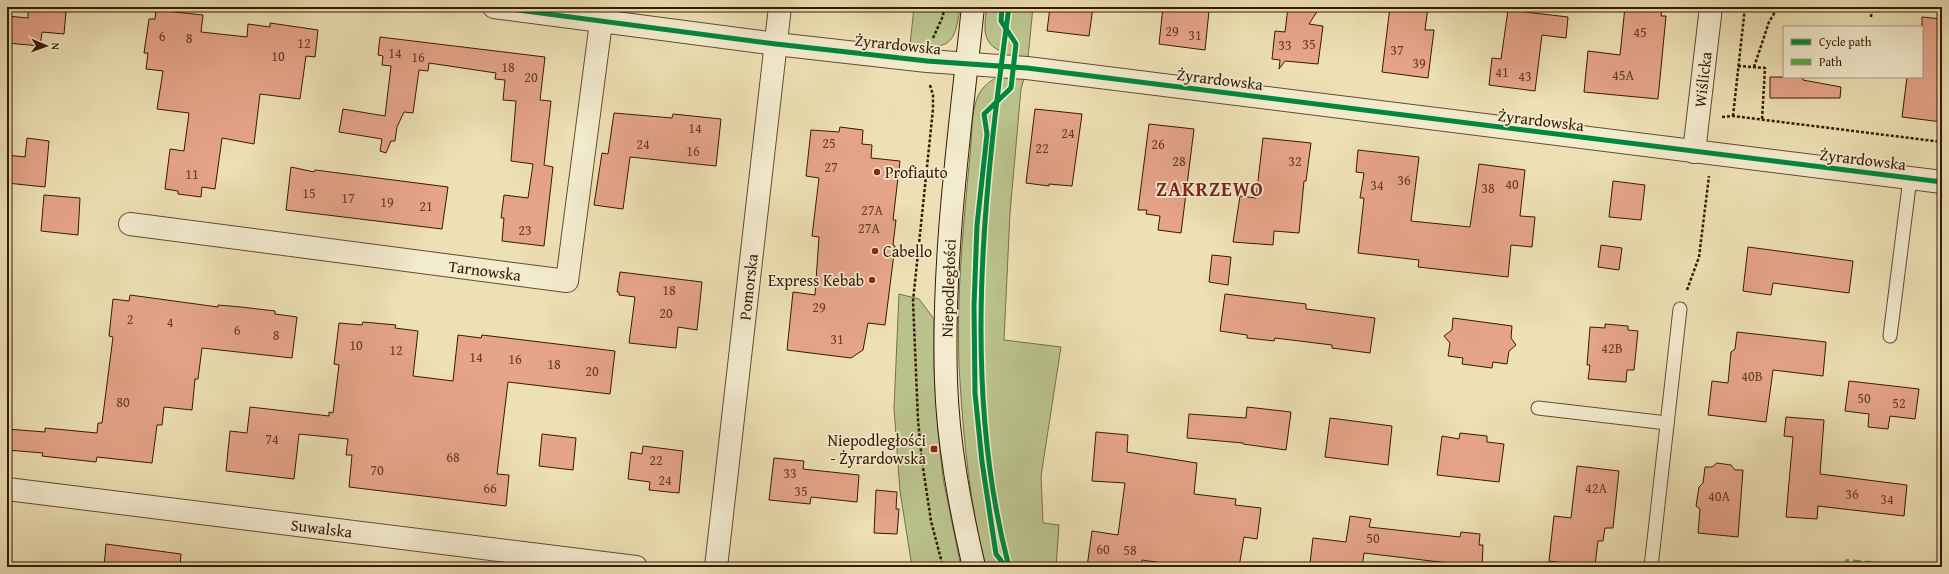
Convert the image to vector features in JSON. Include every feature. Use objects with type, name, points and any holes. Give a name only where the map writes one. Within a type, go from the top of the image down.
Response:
[{"type":"street","name":"Żyrardowska","points":[[494,7],[602,14],[776,44],[1008,67],[1942,182]]},
{"type":"street","name":"Pomorska","points":[[716,567],[780,7]]},
{"type":"street","name":"Niepodległości","points":[[972,7],[949,249],[946,383],[952,450],[974,567]]},
{"type":"street","name":"Wiślicka","points":[[1694,152],[1711,7]]},
{"type":"street","name":"Tarnowska","points":[[130,224],[567,281],[602,14]]},
{"type":"street","name":"Suwalska","points":[[7,489],[636,567]]},
{"type":"lane","points":[[1890,336],[1910,178]]},
{"type":"lane","points":[[1651,567],[1680,309]]},
{"type":"lane","points":[[1538,408],[1667,423]]},
{"type":"path","points":[[927,60],[928,47],[938,29],[943,16],[944,7]]},
{"type":"path","points":[[996,109],[1016,44],[1001,21],[1002,7]]},
{"type":"path","points":[[1733,116],[1745,7]]},
{"type":"path","points":[[1754,67],[1769,22],[1778,7]]},
{"type":"path","points":[[1871,18],[1872,7]]},
{"type":"path","points":[[984,114],[1011,88],[1008,67],[1007,22]]},
{"type":"path","points":[[1738,66],[1765,68],[1762,120]]},
{"type":"path","points":[[1698,119],[1733,116],[1942,142]]},
{"type":"path","points":[[985,121],[987,134],[977,225],[974,306],[975,393],[982,462],[994,541]]},
{"type":"path","points":[[1680,309],[1699,257],[1707,194]]},
{"type":"path","points":[[990,465],[995,496]]},
{"type":"path","points":[[996,554],[1006,567]]},
{"type":"path","points":[[1006,556],[1009,567]]},
{"type":"green space","points":[[914,7],[960,7],[958,21],[952,38],[941,46],[933,47],[910,45]]},
{"type":"green space","points":[[987,7],[1033,7],[1027,68],[1021,89],[1010,213],[1004,340],[1061,347],[1041,476],[1043,523],[1059,525],[1056,567],[986,567],[980,544],[968,475],[960,382],[958,325],[962,240],[974,109],[982,89],[990,81],[1000,77],[1003,52],[996,49],[987,40],[985,21]]},
{"type":"green space","points":[[899,294],[919,299],[934,319],[934,369],[943,478],[961,567],[912,567],[900,491],[894,408]]},
{"type":"building","points":[[1050,7],[1093,7],[1089,36],[1047,31]]},
{"type":"building","points":[[1163,7],[1201,7],[1200,10],[1209,11],[1205,50],[1159,44]]},
{"type":"building","points":[[1288,7],[1320,7],[1309,24],[1323,26],[1318,64],[1285,61],[1279,69],[1280,60],[1272,59],[1275,31],[1285,32]]},
{"type":"building","points":[[1390,7],[1428,7],[1425,30],[1434,30],[1428,78],[1382,72]]},
{"type":"building","points":[[1625,7],[1662,7],[1661,16],[1666,16],[1658,99],[1584,92],[1588,51],[1620,55]]},
{"type":"building","points":[[28,9],[66,12],[64,34],[42,32],[40,46],[7,43],[7,16],[28,18]]},
{"type":"building","points":[[156,10],[203,15],[201,32],[247,37],[248,24],[270,27],[270,23],[318,30],[315,57],[306,56],[300,99],[260,94],[254,144],[222,138],[215,189],[202,187],[201,197],[178,194],[178,191],[165,189],[170,149],[184,151],[189,113],[157,109],[163,71],[146,69],[148,53],[144,53],[149,19],[155,19]]},
{"type":"building","points":[[1508,10],[1568,17],[1566,38],[1542,35],[1535,91],[1489,85],[1492,58],[1501,59]]},
{"type":"building","points":[[1922,17],[1942,19],[1942,122],[1902,117],[1907,78],[1923,78]]},
{"type":"building","points":[[380,37],[545,57],[540,100],[551,101],[544,165],[553,167],[544,246],[502,241],[504,218],[501,218],[504,195],[528,198],[533,164],[511,161],[516,101],[503,100],[505,80],[495,79],[496,73],[429,63],[428,71],[419,70],[413,113],[404,112],[397,127],[395,141],[391,141],[386,153],[380,151],[382,139],[339,132],[343,109],[385,116],[391,66],[382,65],[383,56],[378,55]]},
{"type":"building","points":[[1770,77],[1803,78],[1803,80],[1841,87],[1840,98],[1770,98]]},
{"type":"building","points":[[1035,109],[1082,114],[1072,186],[1049,184],[1049,186],[1026,183]]},
{"type":"building","points":[[614,113],[672,118],[673,114],[721,119],[716,166],[630,157],[623,209],[594,205],[602,153],[608,154]]},
{"type":"building","points":[[1149,124],[1194,129],[1181,233],[1158,230],[1160,216],[1146,214],[1147,210],[1138,210]]},
{"type":"building","points":[[840,127],[863,130],[862,144],[872,145],[871,158],[900,161],[893,220],[896,220],[893,245],[895,246],[885,325],[868,323],[863,350],[851,358],[787,350],[793,292],[815,295],[819,237],[812,236],[819,178],[806,176],[811,130],[839,132]]},
{"type":"building","points":[[27,138],[49,141],[45,187],[7,183],[7,155],[25,157]]},
{"type":"building","points":[[1263,138],[1311,143],[1306,181],[1304,181],[1299,233],[1274,231],[1273,245],[1233,242],[1240,196],[1256,198]]},
{"type":"building","points":[[1358,150],[1419,157],[1411,221],[1470,227],[1479,164],[1525,170],[1520,216],[1535,217],[1532,247],[1511,245],[1508,277],[1418,267],[1419,260],[1358,253],[1364,198],[1360,198],[1364,173],[1356,172]]},
{"type":"building","points":[[291,167],[314,172],[315,170],[448,187],[442,229],[286,210]]},
{"type":"building","points":[[1613,181],[1645,185],[1641,220],[1609,217]]},
{"type":"building","points":[[44,195],[80,198],[78,235],[41,231]]},
{"type":"building","points":[[1601,245],[1622,248],[1619,270],[1598,267]]},
{"type":"building","points":[[1748,247],[1853,261],[1849,293],[1773,283],[1771,295],[1743,291]]},
{"type":"building","points":[[1212,255],[1231,257],[1228,285],[1209,282]]},
{"type":"building","points":[[620,272],[702,282],[697,330],[678,327],[676,348],[629,343],[635,297],[619,295],[619,292],[617,292]]},
{"type":"building","points":[[1225,294],[1306,304],[1306,309],[1375,318],[1370,353],[1332,348],[1332,345],[1275,338],[1274,341],[1247,338],[1247,335],[1220,331]]},
{"type":"building","points":[[130,295],[218,307],[218,305],[275,311],[275,314],[297,317],[292,358],[202,348],[198,379],[195,379],[192,410],[164,407],[162,425],[157,425],[152,463],[97,457],[96,462],[42,456],[43,453],[7,450],[7,429],[45,432],[45,428],[97,433],[98,423],[102,423],[113,337],[109,336],[113,299],[129,301]]},
{"type":"building","points":[[1453,318],[1512,326],[1511,338],[1516,345],[1509,351],[1507,364],[1493,362],[1492,368],[1462,364],[1463,358],[1448,356],[1450,343],[1444,336],[1452,330]]},
{"type":"building","points":[[363,322],[396,325],[395,328],[418,331],[413,376],[453,381],[458,335],[481,338],[482,335],[615,351],[610,394],[508,382],[497,474],[509,475],[506,506],[349,487],[352,455],[346,455],[348,439],[299,434],[294,479],[226,471],[230,431],[247,433],[250,407],[329,416],[329,412],[333,413],[339,365],[334,364],[339,323],[362,325]]},
{"type":"building","points":[[1605,324],[1628,326],[1628,330],[1638,331],[1634,370],[1627,370],[1626,382],[1588,379],[1590,365],[1587,365],[1590,327],[1605,328]]},
{"type":"building","points":[[1737,332],[1826,342],[1823,376],[1773,370],[1766,422],[1708,415],[1712,381],[1728,383],[1731,352],[1735,349]]},
{"type":"building","points":[[1849,381],[1919,389],[1915,419],[1890,416],[1888,429],[1868,427],[1869,414],[1845,411]]},
{"type":"building","points":[[1247,407],[1291,412],[1286,450],[1243,443],[1187,438],[1189,414],[1246,418]]},
{"type":"building","points":[[1786,417],[1824,420],[1820,474],[1907,485],[1904,516],[1818,506],[1817,519],[1786,517],[1793,437],[1784,436]]},
{"type":"building","points":[[1330,418],[1392,426],[1388,465],[1325,457]]},
{"type":"building","points":[[1096,432],[1128,435],[1127,452],[1197,463],[1194,494],[1236,499],[1235,505],[1261,508],[1257,539],[1244,537],[1239,567],[1189,567],[1142,560],[1141,567],[1087,567],[1092,531],[1118,535],[1125,483],[1092,481]]},
{"type":"building","points":[[1460,433],[1487,436],[1487,442],[1504,444],[1499,482],[1437,475],[1442,436],[1459,439]]},
{"type":"building","points":[[542,434],[576,438],[573,470],[539,466]]},
{"type":"building","points":[[643,446],[683,451],[679,493],[649,490],[650,482],[628,479],[631,452],[642,454]]},
{"type":"building","points":[[774,458],[804,461],[803,469],[859,475],[857,502],[811,497],[810,504],[769,500]]},
{"type":"building","points":[[1717,463],[1731,465],[1735,470],[1743,470],[1738,537],[1698,533],[1700,509],[1696,506],[1699,487],[1703,483],[1705,467],[1712,467]]},
{"type":"building","points":[[1577,466],[1619,471],[1613,528],[1605,528],[1603,541],[1598,541],[1595,565],[1584,563],[1583,566],[1549,561],[1554,516],[1571,518]]},
{"type":"building","points":[[876,490],[897,492],[896,509],[899,509],[897,534],[874,533]]},
{"type":"building","points":[[1350,516],[1371,519],[1369,527],[1460,537],[1461,532],[1480,534],[1479,545],[1483,545],[1482,567],[1364,553],[1362,567],[1326,567],[1326,565],[1310,563],[1313,538],[1346,542]]},
{"type":"building","points":[[106,544],[181,554],[180,567],[104,567]]},
{"type":"marked path","points":[[1846,567],[1847,561],[1882,564],[1881,567]]},
{"type":"cycle path","points":[[494,7],[776,44],[927,61],[1027,68],[1942,182]]},
{"type":"cycle path","points":[[1002,7],[1001,21],[1016,44],[1011,88],[984,114],[987,134],[977,225],[974,306],[975,393],[982,462],[996,554],[1006,567]]},
{"type":"cycle path","points":[[1009,7],[985,217],[981,358],[985,429],[994,498],[1009,567]]},
{"type":"place","name":"Profiauto","points":[[877,172]]},
{"type":"place","name":"Cabello","points":[[875,251]]},
{"type":"place","name":"Express Kebab","points":[[872,280]]},
{"type":"place","name":"Niepodległości - Żyrardowska","points":[[934,449]]},
{"type":"district","name":"ZAKRZEWO","points":[[1210,189]]}]
